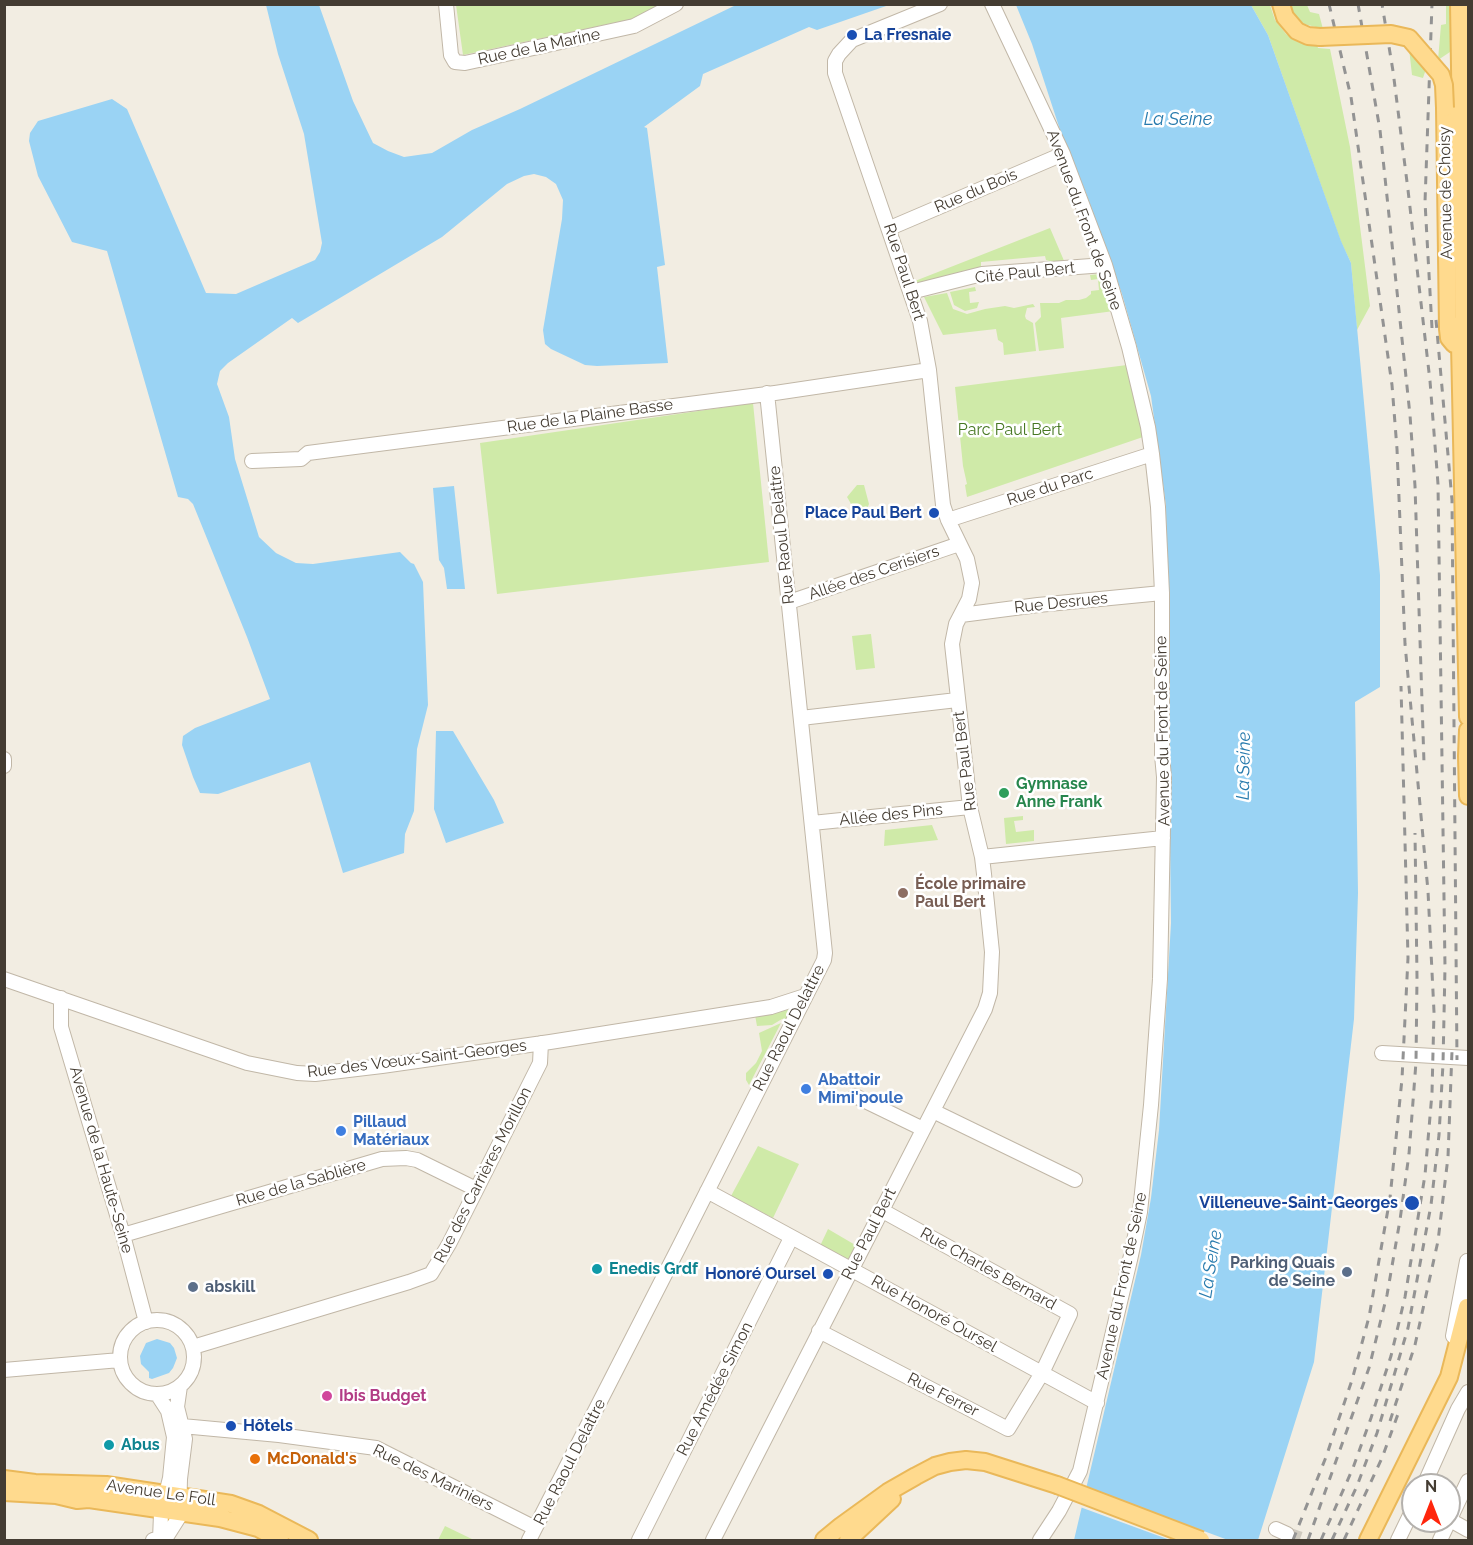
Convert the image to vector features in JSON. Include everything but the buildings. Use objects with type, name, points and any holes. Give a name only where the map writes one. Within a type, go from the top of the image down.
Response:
[{"type":"main road","name":"Avenue de Choisy","points":[[1281,4],[1285,17],[1297,31],[1308,36],[1320,38],[1391,34],[1409,38],[1441,75],[1445,108],[1448,329],[1449,338],[1454,344],[1464,345]]},
{"type":"main road","points":[[1459,4],[1468,717]]},
{"type":"main road","points":[[1468,730],[1468,796]]},
{"type":"main road","points":[[1380,1540],[1460,1376],[1466,1302]]},
{"type":"main road","points":[[1368,1540],[1463,1346]]},
{"type":"main road","points":[[824,1540],[876,1500],[916,1476],[935,1466],[966,1460],[985,1462],[1057,1485],[1202,1540]]},
{"type":"main road","name":"Avenue Le Foll","points":[[4,1479],[35,1483],[106,1485],[244,1523],[280,1540]]},
{"type":"main road","points":[[848,1540],[894,1497],[904,1484]]},
{"type":"main road","name":"Avenue Le Foll","points":[[4,1492],[56,1495],[77,1500],[243,1507],[309,1540]]},
{"type":"street","name":"Rue de la Marine","points":[[446,4],[451,56],[455,62],[465,63],[634,26],[676,4]]},
{"type":"street","name":"Rue Paul Bert","points":[[713,1540],[985,1009],[990,993],[992,951],[982,857],[970,807],[952,644],[953,636],[969,599],[972,583],[967,559],[943,505],[929,370],[920,321],[836,73],[836,61],[841,51],[852,40],[940,4]]},
{"type":"street","name":"Avenue du Front de Seine","points":[[992,4],[1063,154],[1105,265],[1129,347],[1152,454],[1158,507],[1162,593],[1163,838],[1160,978],[1151,1106],[1140,1212],[1080,1471],[1059,1511],[1040,1540]]},
{"type":"street","name":"Rue du Bois","points":[[890,228],[1063,154]]},
{"type":"street","name":"Cité Paul Bert","points":[[911,292],[982,274],[1105,265]]},
{"type":"street","name":"Rue de la Plaine Basse","points":[[252,460],[301,459],[308,453],[929,370]]},
{"type":"street","name":"Rue Raoul Delattre","points":[[532,1534],[824,960],[826,947],[767,393]]},
{"type":"street","name":"Rue du Parc","points":[[948,520],[1152,454]]},
{"type":"street","name":"Allée des Cerisiers","points":[[789,602],[959,544]]},
{"type":"street","name":"Rue Desrues","points":[[961,615],[1162,593]]},
{"type":"street","points":[[801,718],[957,700]]},
{"type":"street","points":[[4,759],[4,766]]},
{"type":"street","name":"Allée des Pins","points":[[812,823],[970,807]]},
{"type":"street","points":[[982,857],[1163,838]]},
{"type":"street","name":"Rue des Vœux-Saint-Georges","points":[[4,979],[247,1063],[297,1073],[315,1074],[541,1043],[771,1007],[805,996]]},
{"type":"street","name":"Avenue de la Haute-Seine","points":[[61,998],[62,1027],[146,1322]]},
{"type":"street","name":"Rue des Carrières Morillon","points":[[193,1347],[425,1277],[435,1270],[540,1063],[541,1043]]},
{"type":"street","points":[[1382,1053],[1468,1058]]},
{"type":"street","points":[[855,1096],[923,1130]]},
{"type":"street","points":[[933,1111],[1075,1180]]},
{"type":"street","name":"Rue de la Sablière","points":[[123,1235],[382,1159],[417,1160],[476,1190]]},
{"type":"street","name":"Rue Honoré Oursel","points":[[707,1191],[1097,1403]]},
{"type":"street","name":"Rue Charles Bernard","points":[[881,1210],[1070,1314],[1042,1373]]},
{"type":"street","name":"Rue Amédée Simon","points":[[639,1540],[790,1238]]},
{"type":"street","points":[[1466,1302],[1467,1261]]},
{"type":"street","points":[[159,1320],[172,1324],[183,1331],[193,1347],[194,1359],[187,1379],[169,1392],[157,1394],[141,1390],[125,1375],[120,1360],[122,1346],[128,1334],[146,1322],[159,1320]]},
{"type":"street","name":"Rue Ferrer","points":[[819,1331],[1008,1429],[1042,1373]]},
{"type":"street","points":[[4,1370],[120,1360]]},
{"type":"street","points":[[173,1503],[180,1479],[185,1439],[177,1401],[180,1386]]},
{"type":"street","points":[[157,1394],[167,1408],[174,1434],[173,1503],[178,1521],[170,1533],[158,1540]]},
{"type":"street","points":[[1430,1473],[1467,1398]]},
{"type":"street","name":"Rue des Mariniers","points":[[182,1426],[279,1435],[376,1448],[532,1534]]},
{"type":"street","points":[[1461,1496],[1468,1481]]},
{"type":"green space","points":[[456,5],[661,5],[632,19],[463,55]]},
{"type":"green space","points":[[1251,5],[1270,5],[1275,20],[1286,34],[1296,41],[1330,49],[1350,147],[1370,306],[1357,330],[1351,263],[1341,242],[1268,35]]},
{"type":"green space","points":[[1289,5],[1307,5],[1310,12],[1319,14],[1323,29],[1304,24],[1293,13]]},
{"type":"green space","points":[[1446,5],[1450,5],[1451,48],[1450,52],[1438,60],[1441,25],[1446,24]]},
{"type":"green space","points":[[1409,48],[1426,69],[1423,78],[1412,75]]},
{"type":"green space","points":[[1050,228],[1065,263],[1052,267],[1053,262],[1046,260],[1045,256],[981,262],[981,270],[925,286],[915,283],[915,281]]},
{"type":"green space","points":[[1100,274],[1114,311],[1061,318],[1064,348],[1039,351],[1035,323],[1041,317],[1040,303],[1059,303],[1086,298],[1091,291],[1099,290],[1098,279],[1091,280],[1090,275]]},
{"type":"green space","points":[[975,287],[976,291],[969,292],[970,303],[979,302],[977,308],[965,311],[954,305],[950,292]]},
{"type":"green space","points":[[947,293],[953,309],[967,314],[985,309],[1005,306],[1014,308],[1033,304],[1035,307],[1027,308],[1025,316],[1033,323],[1036,351],[1004,355],[1003,343],[998,340],[996,329],[943,335],[924,297]]},
{"type":"green space","name":"Parc Paul Bert","points":[[1127,365],[1143,437],[967,497],[955,387]]},
{"type":"green space","points":[[753,403],[769,562],[497,594],[480,443]]},
{"type":"green space","points":[[857,485],[864,485],[869,504],[867,509],[854,509],[847,497]]},
{"type":"green space","points":[[871,634],[875,668],[856,670],[852,636]]},
{"type":"green space","points":[[1023,816],[1023,820],[1014,821],[1016,832],[1034,830],[1034,841],[1006,844],[1004,818]]},
{"type":"green space","points":[[932,825],[938,840],[884,846],[885,830]]},
{"type":"green space","points":[[794,1003],[788,1021],[782,1019],[772,1025],[757,1026],[755,1015]]},
{"type":"green space","points":[[781,1023],[749,1085],[746,1073],[756,1063],[762,1051],[759,1033]]},
{"type":"green space","points":[[758,1146],[799,1164],[773,1218],[731,1196]]},
{"type":"green space","points":[[828,1229],[857,1246],[850,1260],[820,1246]]},
{"type":"green space","points":[[445,1526],[474,1540],[438,1540]]},
{"type":"water","points":[[266,5],[319,5],[353,101],[373,143],[404,157],[432,153],[472,130],[736,5],[889,5],[817,30],[809,27],[703,74],[700,86],[644,127],[647,128],[665,265],[657,267],[668,363],[585,365],[545,344],[543,330],[562,219],[563,200],[556,184],[546,177],[534,174],[507,184],[442,237],[298,323],[292,318],[220,371],[217,384],[229,417],[235,459],[259,537],[276,553],[296,563],[313,564],[400,552],[414,564],[423,582],[428,705],[417,749],[414,811],[405,834],[404,853],[343,873],[310,762],[218,794],[200,793],[193,777],[182,745],[183,736],[195,728],[270,699],[193,504],[188,499],[178,497],[107,251],[72,242],[38,176],[29,141],[30,133],[38,121],[112,99],[127,109],[206,293],[236,294],[315,260],[322,243],[304,134],[278,54]]},
{"type":"water","name":"La Seine","points":[[1016,5],[1251,5],[1268,35],[1341,241],[1351,263],[1380,575],[1380,687],[1355,702],[1358,893],[1354,1019],[1314,1362],[1258,1540],[1074,1540],[1141,1255],[1159,1130],[1171,923],[1166,506],[1151,396],[1122,294],[1086,193],[1062,136],[1032,44]]},
{"type":"water","points":[[454,486],[465,589],[447,589],[444,568],[439,560],[433,488]]},
{"type":"water","points":[[436,731],[453,731],[494,800],[504,823],[446,843],[434,809]]},
{"type":"water","points":[[157,1339],[170,1343],[177,1358],[169,1373],[152,1379],[149,1378],[149,1372],[141,1364],[140,1356],[146,1343]]},
{"type":"pier","points":[[1085,1487],[1228,1540],[1170,1540],[1080,1507]]},
{"type":"tunnel","points":[[1287,1534],[1304,1540]]},
{"type":"railway","points":[[1321,1540],[1353,1468],[1371,1418],[1391,1356],[1405,1297],[1425,1175],[1432,1093],[1434,1012],[1428,891],[1405,644],[1392,385],[1351,97],[1329,4]]},
{"type":"railway","points":[[1358,4],[1380,130],[1410,415],[1415,486],[1424,763]]},
{"type":"railway","points":[[1332,1540],[1357,1486],[1377,1433],[1408,1328],[1431,1205],[1439,1135],[1443,1064],[1445,967],[1438,484],[1430,381],[1408,190],[1382,4]]},
{"type":"railway","points":[[1432,4],[1425,202],[1432,328]]},
{"type":"railway","points":[[1436,320],[1452,500],[1457,1060]]},
{"type":"railway","points":[[1293,1540],[1326,1457],[1352,1380],[1369,1317],[1390,1198],[1402,1079],[1408,958],[1401,686]]},
{"type":"railway","points":[[1308,1540],[1369,1368],[1387,1295],[1400,1220],[1409,1154],[1416,1062],[1415,833]]},
{"type":"railway","points":[[1390,1421],[1415,1345],[1438,1241],[1448,1157],[1452,1051]]},
{"type":"railway","points":[[1344,1540],[1382,1458],[1398,1414]]},
{"type":"place","name":"La Fresnaie","points":[[852,35]]},
{"type":"place","name":"Place Paul Bert","points":[[934,513]]},
{"type":"place","name":"Gymnase Anne Frank","points":[[1004,793]]},
{"type":"place","name":"École primaire Paul Bert","points":[[903,893]]},
{"type":"place","name":"Abattoir Mimi'poule","points":[[806,1089]]},
{"type":"place","name":"Pillaud Matériaux","points":[[341,1131]]},
{"type":"place","name":"Villeneuve-Saint-Georges","points":[[1412,1203]]},
{"type":"place","name":"Enedis Grdf","points":[[597,1269]]},
{"type":"place","name":"Parking Quais de Seine","points":[[1347,1272]]},
{"type":"place","name":"Honoré Oursel","points":[[828,1274]]},
{"type":"place","name":"abskill","points":[[193,1287]]},
{"type":"place","name":"Ibis Budget","points":[[327,1396]]},
{"type":"place","name":"Hôtels","points":[[231,1426]]},
{"type":"place","name":"Abus","points":[[109,1445]]},
{"type":"place","name":"McDonald's","points":[[255,1459]]}]
